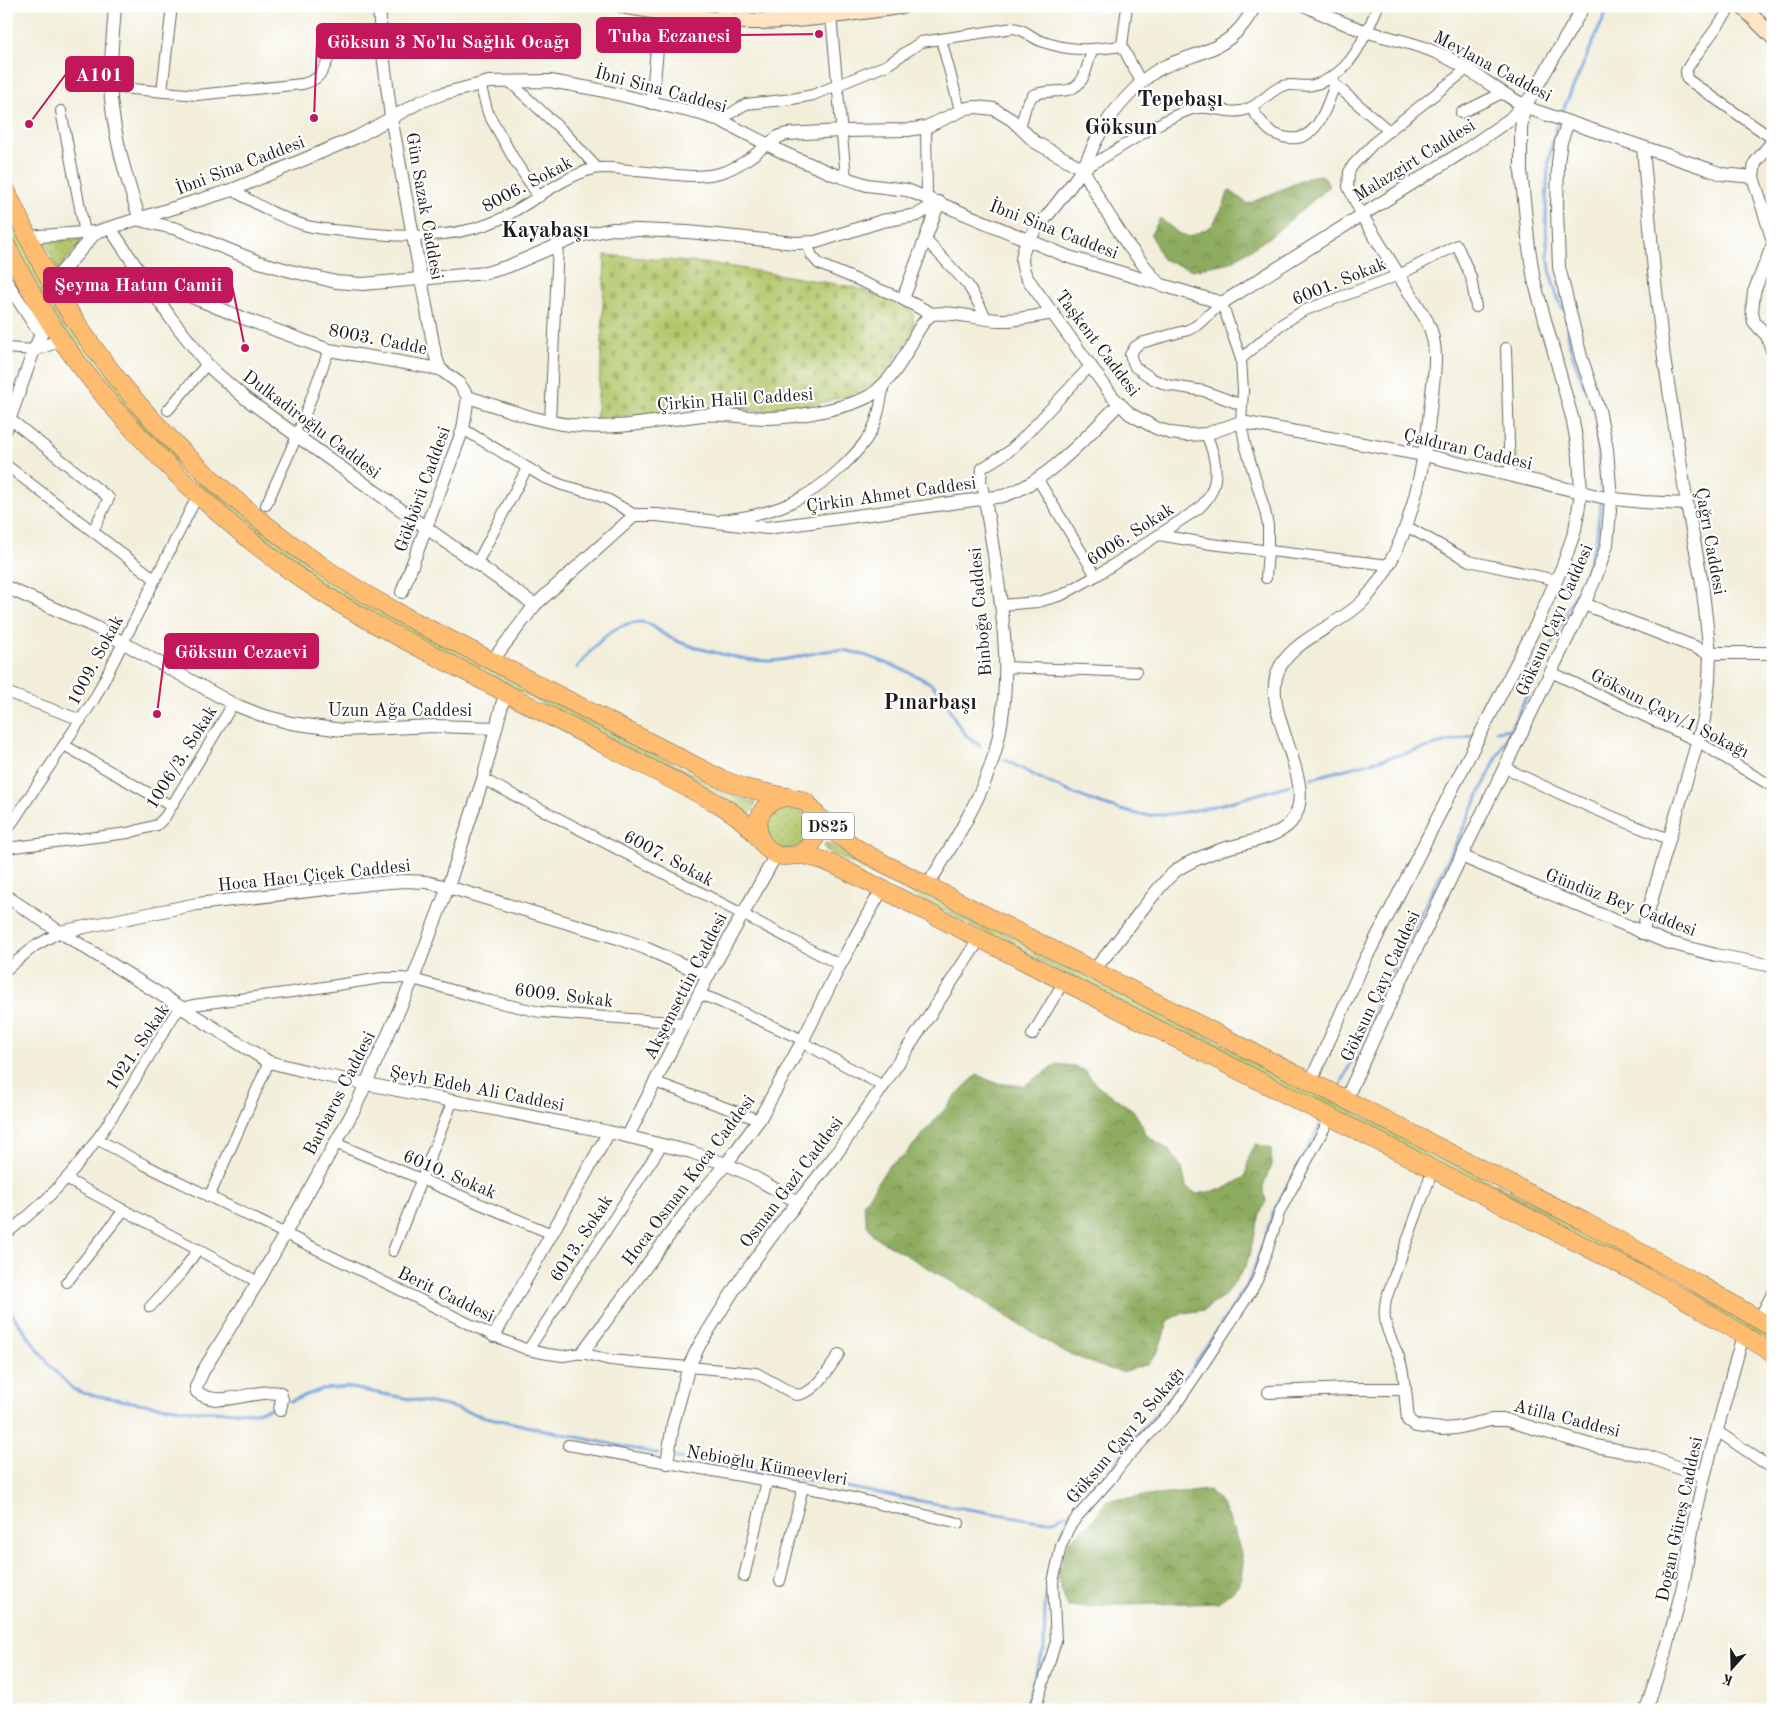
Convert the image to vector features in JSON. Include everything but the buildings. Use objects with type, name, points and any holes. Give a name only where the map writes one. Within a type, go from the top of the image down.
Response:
[{"type":"highway","name":"D825","points":[[6,190],[52,283],[97,350],[156,424],[214,482],[253,515],[328,570],[356,588],[492,661],[725,781],[745,788],[801,800],[838,835],[858,849],[1601,1231],[1695,1282],[1766,1324]]},
{"type":"highway","points":[[6,245],[11,275],[48,319],[61,340],[98,388],[162,460],[248,539],[305,581],[387,631],[722,806],[740,818],[770,851],[776,855]]},
{"type":"highway","points":[[760,839],[758,822],[763,809],[774,800],[788,797]]},
{"type":"highway","points":[[798,855],[809,848],[817,835],[818,826],[815,813]]},
{"type":"highway","name":"D825","points":[[776,855],[783,857],[809,856],[828,862],[1649,1279],[1773,1353]]},
{"type":"main road","points":[[624,6],[661,9],[735,21],[768,21],[831,16],[903,6]]},
{"type":"main road","points":[[722,6],[783,6]]},
{"type":"main road","points":[[1742,6],[1773,37]]},
{"type":"street","points":[[115,6],[111,86],[118,144],[125,175],[140,220],[177,229],[259,262],[327,280],[363,284],[468,275],[498,270],[589,232],[612,229],[688,232],[807,243],[826,239],[882,221],[917,215],[933,200]]},
{"type":"street","points":[[162,92],[172,6]]},
{"type":"street","name":"Gün Sazak Caddesi","points":[[379,6],[391,117],[420,279],[435,354],[440,369]]},
{"type":"street","points":[[1127,6],[1122,46],[1141,82]]},
{"type":"street","points":[[1027,241],[1083,169],[1099,134],[1141,82],[1166,65],[1227,40],[1244,24],[1255,6]]},
{"type":"street","name":"Mevlana Caddesi","points":[[1306,6],[1353,28],[1430,49],[1467,69],[1524,106],[1536,111],[1722,174],[1752,177]]},
{"type":"street","points":[[1251,108],[1267,129],[1274,134],[1285,138],[1301,138],[1312,131],[1319,123],[1332,81],[1349,64],[1367,32],[1378,6]]},
{"type":"street","name":"Malazgirt Caddesi","points":[[1222,303],[1467,149],[1503,124],[1524,106],[1541,82],[1584,6]]},
{"type":"street","points":[[1732,6],[1690,64],[1685,75],[1692,84],[1773,140],[1755,163],[1752,177],[1773,243],[1754,292],[1752,311],[1754,322],[1767,336],[1773,353]]},
{"type":"street","points":[[652,103],[661,9]]},
{"type":"street","points":[[831,16],[846,178]]},
{"type":"street","points":[[720,120],[746,104],[800,98],[838,85],[887,65],[920,42],[1013,28],[1022,29],[1036,40],[1074,50],[1122,46]]},
{"type":"street","points":[[111,86],[186,95],[206,95],[309,82],[319,76],[324,70],[336,44],[381,38]]},
{"type":"street","points":[[942,39],[960,110]]},
{"type":"street","points":[[1020,128],[1026,106],[1033,95],[1040,92],[1070,90],[1082,82],[1092,50]]},
{"type":"street","points":[[1094,970],[1158,890],[1179,869],[1208,854],[1273,834],[1288,826],[1292,821],[1298,806],[1299,788],[1274,695],[1277,674],[1287,658],[1298,648],[1362,603],[1389,565],[1406,526],[1424,455],[1434,376],[1435,342],[1433,333],[1361,214],[1348,188],[1350,172],[1361,156],[1389,131],[1467,69]]},
{"type":"street","points":[[509,81],[567,135],[597,168]]},
{"type":"street","name":"İbni Sina Caddesi","points":[[28,237],[90,232],[110,228],[232,190],[357,137],[391,117],[434,97],[480,84],[509,81],[550,81],[701,114],[720,120],[767,145],[815,167],[867,185],[907,190],[1069,257],[1222,303]]},
{"type":"street","points":[[1083,169],[1121,149],[1153,127],[1188,110],[1198,107],[1242,111],[1251,108],[1279,87],[1286,85],[1304,87],[1332,81]]},
{"type":"street","points":[[1332,81],[1389,131]]},
{"type":"street","points":[[480,84],[488,113],[515,161],[539,197]]},
{"type":"street","points":[[1461,113],[1502,93]]},
{"type":"street","name":"Göksun Çayı Caddesi","points":[[1311,1081],[1364,962],[1536,625],[1573,537],[1585,493],[1573,421],[1534,280],[1528,248],[1521,171],[1521,129],[1524,106]]},
{"type":"street","points":[[767,145],[780,136],[788,134],[908,130],[926,127],[960,110],[976,107],[994,109],[1007,117],[1036,142],[1083,169],[1127,244],[1158,283]]},
{"type":"street","points":[[52,283],[90,232],[61,111]]},
{"type":"street","name":"Göksun Çayı Caddesi","points":[[1346,1099],[1392,999],[1584,604],[1607,545],[1609,498],[1607,449],[1596,398],[1581,358],[1559,268],[1556,209],[1558,162],[1566,122]]},
{"type":"street","points":[[903,299],[925,239],[933,200],[926,127]]},
{"type":"street","name":"8006. Sokak","points":[[232,190],[274,213],[305,225],[362,233],[413,235],[460,232],[499,220],[578,174],[597,168],[684,174],[714,174],[744,162],[767,145]]},
{"type":"street","name":"Çağrı Caddesi","points":[[1642,933],[1698,741],[1707,700],[1710,653],[1702,583],[1687,504],[1663,350],[1643,148]]},
{"type":"street","name":"Dulkadiroğlu Caddesi","points":[[110,228],[170,317],[207,364],[245,398],[535,605]]},
{"type":"street","points":[[925,239],[968,285],[987,319]]},
{"type":"street","name":"Taşkent Caddesi","points":[[1027,241],[1022,254],[1022,269],[1119,404],[1130,414],[1156,428],[1178,434],[1206,434],[1241,422]]},
{"type":"street","points":[[807,243],[812,256],[819,264],[903,299],[932,314],[1012,320],[1053,313]]},
{"type":"street","points":[[550,422],[558,245]]},
{"type":"street","name":"6001. Sokak","points":[[1241,359],[1274,329],[1303,311],[1399,275],[1457,245],[1471,277],[1476,307]]},
{"type":"street","points":[[11,275],[40,335]]},
{"type":"street","name":"8003. Cadde","points":[[143,276],[329,350],[440,369]]},
{"type":"street","points":[[1242,405],[1204,391],[1167,385],[1135,366],[1130,355],[1135,347],[1141,343],[1196,326],[1222,303],[1241,359],[1243,376],[1242,405],[1241,422],[1245,444],[1268,525],[1266,578]]},
{"type":"street","name":"Çirkin Halil Caddesi","points":[[468,398],[528,417],[572,426],[609,427],[720,414],[767,418],[781,417],[825,409],[861,400],[869,396],[884,384],[908,351],[922,323],[932,314]]},
{"type":"street","points":[[48,319],[34,350],[8,424],[109,498],[93,531]]},
{"type":"street","points":[[6,348],[34,350],[61,340]]},
{"type":"street","points":[[1506,348],[1510,476]]},
{"type":"street","points":[[266,505],[297,436],[329,350]]},
{"type":"street","points":[[168,410],[207,364]]},
{"type":"street","points":[[985,498],[981,481],[982,468],[1008,452],[1021,440],[1090,365]]},
{"type":"street","points":[[440,369],[459,383],[468,398]]},
{"type":"street","points":[[706,521],[738,518],[781,507],[802,498],[819,487],[864,444],[876,421],[884,384]]},
{"type":"street","name":"Gökbörü Caddesi","points":[[402,592],[463,429],[468,398]]},
{"type":"street","name":"Çirkin Ahmet Caddesi","points":[[635,515],[657,515],[753,528],[780,527],[985,498],[1014,492],[1037,478],[1080,444],[1119,404]]},
{"type":"street","name":"Çaldıran Caddesi","points":[[1241,422],[1424,455],[1609,498],[1687,504]]},
{"type":"street","points":[[463,429],[552,482],[609,500],[635,515],[535,605],[492,661]]},
{"type":"street","name":"6006. Sokak","points":[[1000,605],[1051,600],[1072,591],[1198,509],[1211,494],[1214,484],[1215,462],[1206,434]]},
{"type":"street","points":[[6,465],[155,578]]},
{"type":"street","points":[[477,563],[527,468]]},
{"type":"street","points":[[1037,478],[1096,576]]},
{"type":"street","name":"1009. Sokak","points":[[6,832],[81,720],[105,678],[198,494]]},
{"type":"street","name":"Binboğa Caddesi","points":[[928,885],[973,807],[992,763],[1002,717],[1005,666],[1000,605],[985,498]]},
{"type":"street","points":[[1406,526],[1469,561],[1556,580]]},
{"type":"street","points":[[1159,535],[1211,544],[1389,565]]},
{"type":"street","name":"Uzun Ağa Caddesi","points":[[6,587],[66,613],[123,642],[233,704],[268,717],[291,723],[328,728],[366,730],[452,726],[496,728]]},
{"type":"street","points":[[1584,604],[1710,653],[1773,653]]},
{"type":"street","points":[[1005,666],[1136,672]]},
{"type":"street","name":"Göksun Çayı/1 Sokağı","points":[[1551,672],[1698,741],[1773,787]]},
{"type":"street","points":[[6,692],[81,720]]},
{"type":"street","name":"Barbaros Caddesi","points":[[280,1410],[282,1399],[280,1393],[266,1392],[224,1399],[209,1398],[197,1392],[196,1387],[203,1371],[258,1282],[367,1083],[413,979],[448,887],[483,780],[505,693]]},
{"type":"street","name":"1006/3. Sokak","points":[[6,848],[128,834],[148,829],[161,821],[233,704]]},
{"type":"street","points":[[64,746],[171,806]]},
{"type":"street","points":[[1504,767],[1570,799],[1669,838]]},
{"type":"street","name":"6007. Sokak","points":[[483,780],[840,965]]},
{"type":"street","name":"Akşemsettin Caddesi","points":[[628,1136],[708,976],[776,855]]},
{"type":"street","name":"Gündüz Bey Caddesi","points":[[1461,856],[1642,933],[1687,948],[1773,966]]},
{"type":"street","name":"Hoca Hacı Çiçek Caddesi","points":[[60,932],[197,904],[300,891],[404,881],[426,882],[618,938],[708,976]]},
{"type":"street","name":"Hoca Osman Koca Caddesi","points":[[582,1354],[693,1203],[726,1164],[759,1120],[882,889]]},
{"type":"street","name":"Şeyh Edeb Ali Caddesi","points":[[6,896],[60,932],[269,1062],[294,1070],[453,1100],[662,1144],[726,1164],[798,1202]]},
{"type":"street","points":[[6,970],[34,946],[60,932]]},
{"type":"street","name":"Osman Gazi Caddesi","points":[[667,1463],[672,1424],[689,1366],[700,1344],[742,1277],[834,1157],[883,1086],[980,938]]},
{"type":"street","name":"1021. Sokak","points":[[6,1234],[44,1201],[66,1178],[97,1138],[169,1024],[182,1008],[382,978],[413,979]]},
{"type":"street","name":"6009. Sokak","points":[[413,979],[518,1008],[540,1012],[684,1023]]},
{"type":"street","points":[[1032,1035],[1064,981]]},
{"type":"street","points":[[699,994],[718,1001],[802,1041],[883,1086]]},
{"type":"street","points":[[209,1197],[269,1062]]},
{"type":"street","points":[[655,1082],[759,1120]]},
{"type":"street","points":[[393,1251],[453,1100]]},
{"type":"street","name":"Göksun Çayı 2 Sokağı","points":[[1035,1710],[1056,1641],[1053,1582],[1062,1546],[1069,1528],[1076,1517],[1109,1481],[1124,1461],[1173,1408],[1252,1290],[1258,1278],[1280,1211],[1331,1116]]},
{"type":"street","points":[[494,1336],[609,1132]]},
{"type":"street","name":"Berit Caddesi","points":[[97,1138],[145,1165],[209,1197],[494,1336],[528,1350],[563,1356],[582,1354],[610,1360],[756,1373],[796,1395],[804,1394],[814,1387],[840,1354]]},
{"type":"street","name":"6010. Sokak","points":[[335,1143],[552,1234]]},
{"type":"street","name":"6013. Sokak","points":[[528,1350],[662,1144]]},
{"type":"street","points":[[1268,1392],[1352,1388],[1405,1389],[1402,1368],[1384,1319],[1384,1310],[1433,1168]]},
{"type":"street","points":[[66,1178],[258,1282]]},
{"type":"street","points":[[67,1282],[124,1210]]},
{"type":"street","points":[[150,1308],[183,1271],[198,1250]]},
{"type":"street","points":[[1766,1324],[1773,1294]]},
{"type":"street","name":"Doğan Güreş Caddesi","points":[[1646,1710],[1667,1647],[1684,1586],[1692,1531],[1704,1477],[1743,1335]]},
{"type":"street","name":"Atilla Caddesi","points":[[1405,1389],[1408,1420],[1416,1426],[1450,1430],[1482,1421],[1499,1419],[1590,1446],[1644,1456],[1704,1477]]},
{"type":"street","points":[[1717,1430],[1773,1469]]},
{"type":"street","name":"Nebioğlu Kümeevleri","points":[[568,1445],[803,1487],[959,1522]]},
{"type":"street","points":[[744,1577],[767,1481]]},
{"type":"street","points":[[780,1582],[803,1487]]},
{"type":"green space","points":[[1322,175],[1330,186],[1270,237],[1231,262],[1192,270],[1162,259],[1151,234],[1160,218],[1178,233],[1189,237],[1212,226],[1229,190],[1248,204],[1312,176]]},
{"type":"green space","points":[[6,211],[19,237],[210,488],[502,675],[741,799],[756,803],[750,815],[738,806],[364,610],[272,549],[226,511],[135,423],[68,338],[25,265],[6,228]]},
{"type":"green space","points":[[81,239],[82,241],[58,270],[44,241]]},
{"type":"green space","points":[[605,255],[715,264],[853,287],[904,304],[912,311],[914,323],[911,335],[882,379],[859,392],[825,402],[771,412],[707,406],[596,420],[601,361]]},
{"type":"green space","points":[[787,805],[799,809],[805,815],[809,827],[805,839],[799,845],[787,849],[775,845],[769,839],[765,827],[769,815],[775,809]]},
{"type":"green space","points":[[825,844],[931,895],[1589,1232],[1773,1336],[1773,1345],[827,851],[824,847]]},
{"type":"green space","points":[[1057,1064],[1074,1066],[1085,1071],[1097,1086],[1133,1110],[1145,1134],[1170,1151],[1182,1168],[1186,1187],[1197,1194],[1224,1189],[1245,1177],[1250,1153],[1256,1144],[1271,1149],[1271,1165],[1263,1186],[1266,1201],[1260,1214],[1246,1266],[1225,1295],[1204,1310],[1184,1313],[1169,1320],[1158,1351],[1148,1364],[1122,1372],[1102,1367],[1060,1350],[959,1286],[875,1237],[867,1225],[863,1205],[889,1165],[904,1156],[964,1087],[977,1075],[996,1083],[1024,1086]]},
{"type":"green space","points":[[1209,1490],[1218,1499],[1227,1515],[1237,1538],[1240,1551],[1243,1572],[1239,1584],[1231,1592],[1218,1602],[1068,1607],[1061,1589],[1058,1572],[1069,1540],[1089,1525],[1107,1500]]},
{"type":"waterway","points":[[1560,117],[1609,6]]},
{"type":"waterway","points":[[1558,123],[1549,160],[1546,208],[1551,276],[1563,310]]},
{"type":"waterway","points":[[1568,328],[1571,351],[1585,387]]},
{"type":"waterway","points":[[1596,426],[1601,495]]},
{"type":"waterway","points":[[1341,1085],[1386,982],[1442,872],[1583,578],[1596,541],[1601,501]]},
{"type":"waterway","points":[[577,668],[596,645],[611,632],[619,627],[639,622],[648,624],[669,637],[686,644],[704,650],[751,660],[780,660],[826,651],[848,651],[884,662],[934,686],[965,733],[980,746]]},
{"type":"waterway","points":[[1496,731],[1510,729]]},
{"type":"waterway","points":[[1312,778],[1474,735]]},
{"type":"waterway","points":[[1004,759],[1075,794],[1123,811],[1145,815],[1162,815],[1198,810],[1290,785]]},
{"type":"waterway","points":[[1305,1153],[1320,1125]]},
{"type":"waterway","points":[[1059,1539],[1072,1511],[1103,1480],[1138,1433],[1175,1394],[1247,1285],[1273,1213],[1302,1159]]},
{"type":"waterway","points":[[6,1306],[52,1368],[73,1389],[83,1393],[137,1403],[198,1411],[256,1412],[272,1408]]},
{"type":"waterway","points":[[290,1401],[322,1389],[346,1387],[447,1406],[486,1417],[659,1454]]},
{"type":"waterway","points":[[676,1458],[1039,1521],[1054,1520],[1071,1512]]},
{"type":"waterway","points":[[1024,1710],[1044,1649],[1045,1605],[1049,1581]]},
{"type":"place","name":"Tuba Eczanesi","points":[[819,34]]},
{"type":"place","name":"Göksun 3 No'lu Sağlık Ocağı","points":[[314,118]]},
{"type":"place","name":"A101","points":[[29,124]]},
{"type":"place","name":"Şeyma Hatun Camii","points":[[245,348]]},
{"type":"place","name":"Göksun Cezaevi","points":[[157,714]]},
{"type":"district","name":"Tepebaşı","points":[[1180,98]]},
{"type":"district","name":"Göksun","points":[[1121,126]]},
{"type":"district","name":"Kayabaşı","points":[[545,229]]},
{"type":"district","name":"Pınarbaşı","points":[[930,701]]}]
